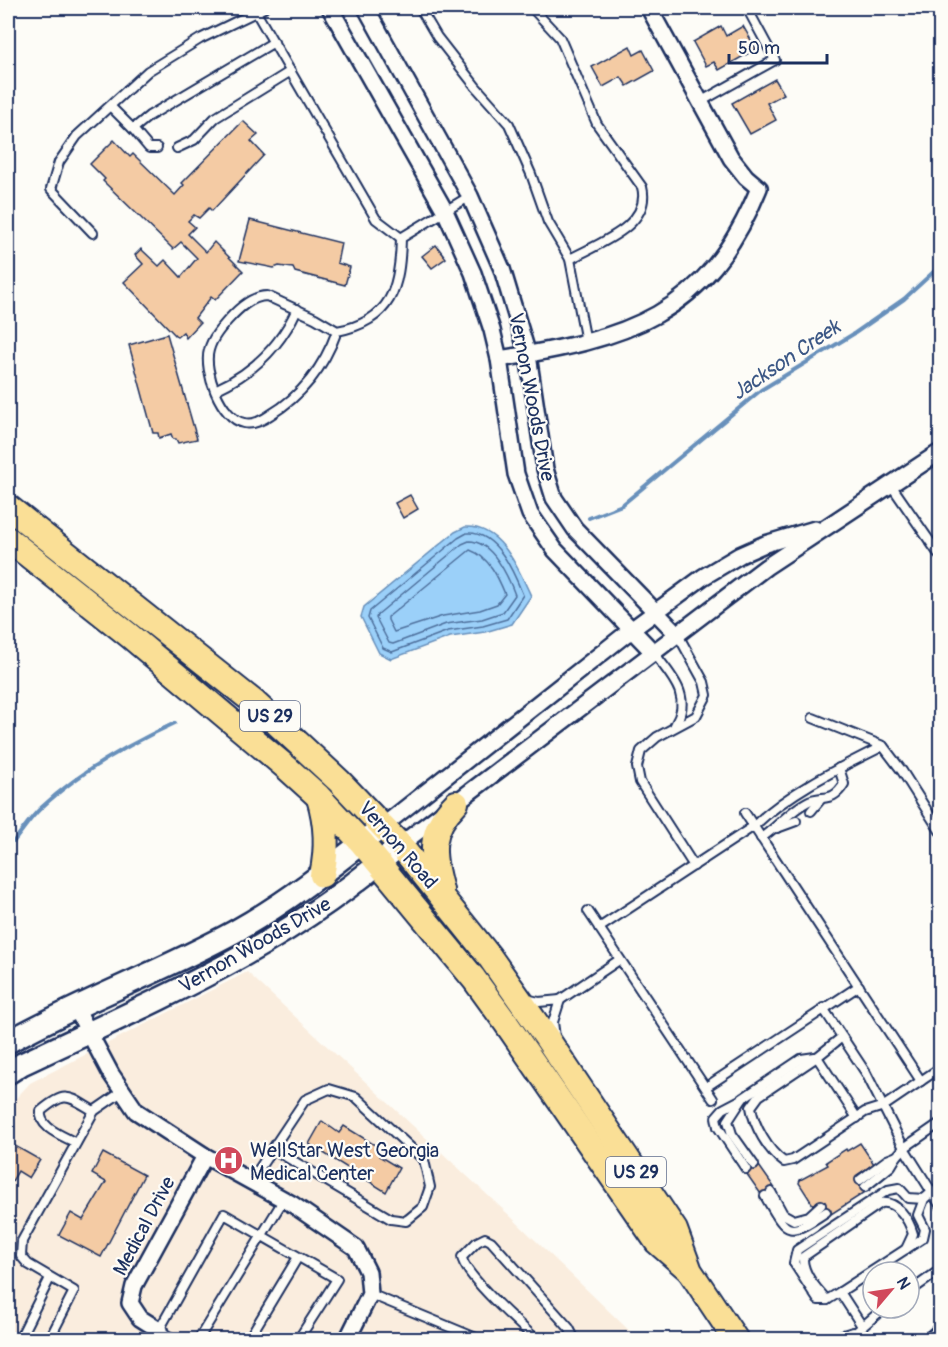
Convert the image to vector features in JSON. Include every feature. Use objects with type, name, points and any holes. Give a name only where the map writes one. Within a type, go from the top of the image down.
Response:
[{"type":"main road","name":"Vernon Road","points":[[8,507],[255,703],[339,781],[400,845],[442,896],[557,1053],[675,1230],[690,1271],[736,1340]]},
{"type":"main road","name":"Vernon Road","points":[[8,539],[130,636],[318,796],[362,843],[435,930],[500,1014],[657,1242],[690,1271]]},
{"type":"main road","points":[[318,796],[323,811],[326,839],[322,875]]},
{"type":"main road","points":[[442,896],[434,865],[434,839],[442,819],[456,803]]},
{"type":"street","name":"Vernon Woods Drive","points":[[330,8],[445,211],[483,301],[499,359],[516,474],[530,514],[555,550],[654,653]]},
{"type":"street","name":"Vernon Woods Drive","points":[[8,1073],[22,1064],[188,986],[287,931],[331,901],[400,845],[678,635],[574,529],[554,498],[544,469],[528,355],[502,269],[470,196],[366,8]]},
{"type":"street","points":[[499,359],[586,342],[636,326],[683,299],[710,271],[733,240],[759,188],[746,177],[731,158],[649,8]]},
{"type":"street","points":[[678,635],[766,567],[940,452]]},
{"type":"street","points":[[632,630],[703,577],[740,555],[765,544],[835,523]]},
{"type":"street","name":"Vernon Woods Drive","points":[[8,1042],[227,936],[266,913],[322,875],[632,630]]},
{"type":"street","points":[[76,1008],[88,1033],[136,1112],[205,1156],[284,1199],[356,1248],[368,1272],[370,1294],[347,1340]]},
{"type":"street","name":"Medical Drive","points":[[156,1335],[130,1304],[134,1286],[205,1156]]},
{"type":"street","points":[[931,1340],[940,1332]]},
{"type":"lane","points":[[93,233],[51,189],[59,162],[77,136],[148,71],[200,39],[264,8]]},
{"type":"lane","points":[[420,8],[436,37],[509,124],[531,174],[548,222],[570,259],[586,342]]},
{"type":"lane","points":[[532,8],[560,38],[597,124],[642,187],[643,192],[641,210],[633,221],[570,259]]},
{"type":"lane","points":[[700,102],[775,60],[747,8]]},
{"type":"lane","points":[[256,12],[376,219],[400,238]]},
{"type":"lane","points":[[134,129],[149,116],[274,42]]},
{"type":"lane","points":[[177,148],[194,140],[215,118],[291,71]]},
{"type":"lane","points":[[110,106],[134,129],[149,148],[157,148]]},
{"type":"lane","points":[[400,238],[470,196]]},
{"type":"lane","points":[[337,331],[326,358],[310,382],[289,402],[255,423],[245,423],[233,418],[224,408],[215,390],[207,360],[209,348],[215,337],[231,316],[259,296],[267,296],[337,331],[363,323],[387,303],[398,283],[400,238]]},
{"type":"lane","points":[[215,390],[242,376],[265,358],[283,335],[297,309]]},
{"type":"lane","points":[[891,485],[940,556]]},
{"type":"lane","points":[[678,635],[704,682],[707,695],[696,716],[657,736],[641,751],[637,767],[644,789],[694,866]]},
{"type":"lane","points":[[654,653],[676,683],[683,700],[682,714],[674,726]]},
{"type":"lane","points":[[813,718],[883,746],[902,771],[940,831]]},
{"type":"lane","points":[[599,928],[839,768],[883,746]]},
{"type":"lane","points":[[777,828],[783,818],[809,800],[821,800],[838,793],[844,784],[839,768]]},
{"type":"lane","points":[[811,811],[821,800]]},
{"type":"lane","points":[[745,813],[921,1081]]},
{"type":"lane","points":[[761,838],[777,828],[796,821]]},
{"type":"lane","points":[[588,911],[713,1099]]},
{"type":"lane","points":[[518,997],[539,1002],[560,1000],[619,960]]},
{"type":"lane","points":[[706,1088],[859,986]]},
{"type":"lane","points":[[557,1053],[553,1022],[560,1000]]},
{"type":"lane","points":[[824,1008],[866,1073],[904,1148],[940,1205]]},
{"type":"lane","points":[[842,1037],[817,1057],[759,1096],[751,1107],[753,1118],[763,1136],[776,1157],[784,1162],[793,1160],[865,1112],[884,1106],[940,1068]]},
{"type":"lane","points":[[817,1057],[857,1118]]},
{"type":"lane","points":[[743,1098],[728,1120],[732,1134],[750,1167],[718,1127],[716,1117],[723,1109],[801,1059],[817,1057]]},
{"type":"lane","points":[[251,1181],[305,1100],[329,1089],[356,1097],[424,1160],[430,1186],[423,1207],[406,1221],[391,1219],[273,1149]]},
{"type":"lane","points":[[49,1340],[74,1291],[28,1264],[21,1256],[22,1241],[94,1111],[123,1091]]},
{"type":"lane","points":[[76,1143],[48,1127],[41,1119],[41,1111],[53,1101],[69,1096],[94,1111]]},
{"type":"lane","points":[[862,1183],[891,1166],[904,1148],[940,1123]]},
{"type":"lane","points":[[899,1188],[918,1215],[925,1229],[923,1238],[827,1300],[818,1300],[794,1263],[797,1250],[888,1190],[899,1188]]},
{"type":"lane","points":[[918,1215],[924,1200],[932,1192]]},
{"type":"lane","points":[[768,1194],[783,1214],[794,1220],[824,1209]]},
{"type":"lane","points":[[908,1198],[924,1200]]},
{"type":"lane","points":[[198,1340],[284,1199]]},
{"type":"lane","points":[[827,1300],[803,1265],[803,1257],[881,1203],[894,1204],[911,1228],[913,1234],[905,1250]]},
{"type":"lane","points":[[176,1340],[156,1335],[224,1214],[337,1279],[298,1340]]},
{"type":"lane","points":[[537,1340],[466,1270],[462,1257],[477,1242],[485,1238],[491,1241],[569,1328],[575,1340]]},
{"type":"lane","points":[[248,1340],[298,1257]]},
{"type":"lane","points":[[921,1283],[940,1270]]},
{"type":"lane","points":[[32,1340],[22,1334],[51,1278]]},
{"type":"lane","points":[[840,1292],[862,1326]]},
{"type":"lane","points":[[370,1294],[481,1340]]},
{"type":"lane","points":[[848,1340],[869,1320]]},
{"type":"lane","points":[[827,1340],[854,1332]]},
{"type":"shaded area","name":"WellStar West Georgia Medical Center","points":[[247,972],[508,1214],[638,1339],[8,1339],[8,1107],[30,1083]]},
{"type":"water","points":[[465,527],[478,528],[489,533],[507,550],[520,573],[531,596],[512,624],[485,632],[450,637],[391,659],[379,653],[361,617],[364,607],[455,532]]},
{"type":"building","points":[[721,26],[726,36],[743,26],[756,49],[719,70],[714,62],[706,66],[693,42]]},
{"type":"building","points":[[630,46],[634,55],[643,50],[654,71],[627,86],[621,77],[603,87],[592,67]]},
{"type":"building","points":[[775,79],[784,94],[767,103],[776,120],[750,134],[732,103]]},
{"type":"building","points":[[243,121],[258,135],[251,141],[264,155],[212,211],[209,208],[199,218],[194,215],[188,221],[195,227],[188,234],[206,252],[214,242],[243,271],[215,300],[211,297],[195,318],[200,323],[186,338],[183,332],[177,337],[124,282],[143,264],[135,255],[141,249],[159,266],[165,260],[181,277],[197,258],[181,242],[173,249],[103,181],[105,179],[90,164],[114,140],[130,157],[133,154],[175,195],[184,185],[182,183]]},
{"type":"building","points":[[250,220],[341,243],[337,263],[350,267],[345,285],[295,272],[293,268],[279,266],[274,268],[239,261]]},
{"type":"building","points":[[436,245],[446,258],[432,268],[422,256]]},
{"type":"building","points":[[167,334],[197,439],[178,443],[171,434],[159,438],[158,433],[153,433],[129,345]]},
{"type":"building","points":[[410,495],[418,509],[403,518],[395,503]]},
{"type":"building","points":[[322,1121],[339,1133],[344,1126],[383,1150],[379,1156],[399,1168],[386,1192],[309,1144]]},
{"type":"building","points":[[8,1142],[40,1160],[29,1178],[18,1171],[8,1188]]},
{"type":"building","points":[[860,1143],[874,1164],[857,1175],[867,1191],[828,1216],[818,1201],[813,1205],[799,1183],[800,1180],[828,1165],[826,1162],[846,1149],[847,1151]]},
{"type":"building","points":[[103,1153],[144,1175],[101,1257],[59,1235],[71,1213],[83,1220],[106,1182],[92,1174]]},
{"type":"building","points":[[757,1163],[776,1190],[763,1197],[744,1170]]},
{"type":"waterway","name":"Jackson Creek","points":[[589,518],[622,505],[761,390],[855,333],[904,299],[940,266]]},
{"type":"waterway","name":"Jackson Creek","points":[[14,841],[37,812],[87,771],[139,740],[175,723]]},
{"type":"place","name":"WellStar West Georgia Medical Center","points":[[229,1161]]}]
